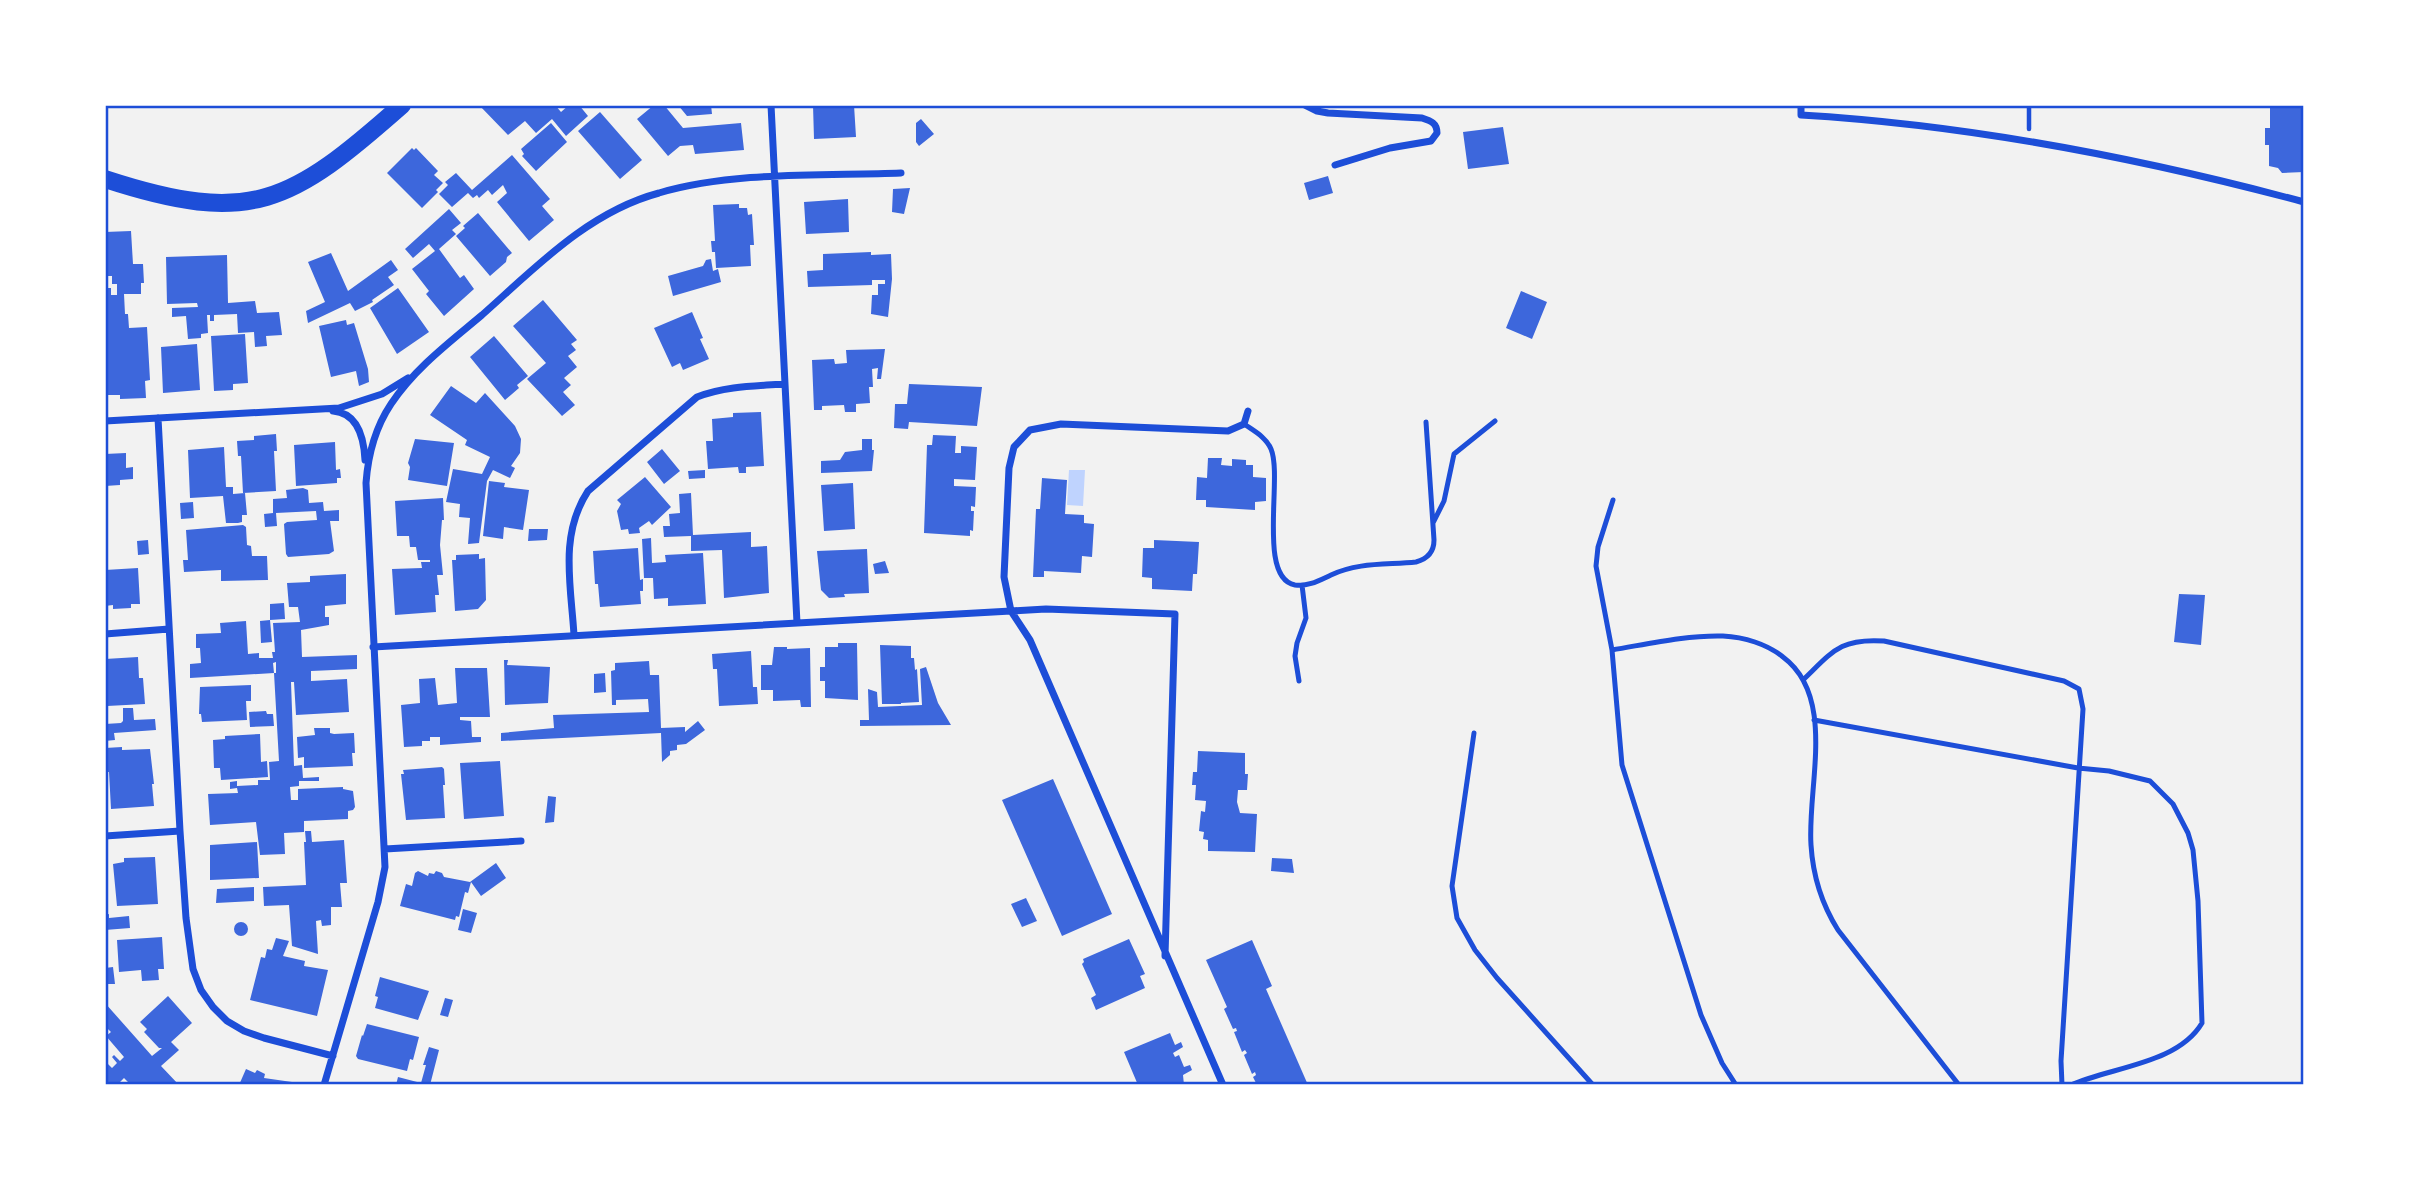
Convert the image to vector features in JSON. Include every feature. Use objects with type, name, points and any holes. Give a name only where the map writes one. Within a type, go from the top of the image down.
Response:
[{"type":"main road","points":[[105,179],[193,202],[237,203],[264,198],[290,190],[319,173],[394,107]]},
{"type":"street","points":[[771,105],[797,623]]},
{"type":"street","points":[[1305,105],[1328,113],[1422,118],[1430,120],[1437,128],[1437,134],[1430,141],[1390,148],[1335,166]]},
{"type":"street","points":[[1801,105],[1801,115],[1908,123],[2029,141],[2190,173],[2304,202]]},
{"type":"street","points":[[105,421],[318,410],[361,403],[402,382],[560,247],[620,206],[691,184],[726,180],[901,173]]},
{"type":"street","points":[[366,484],[370,452],[382,421],[391,404],[424,364]]},
{"type":"street","points":[[574,635],[569,547],[571,527],[588,491],[697,397],[728,388],[785,384]]},
{"type":"street","points":[[318,410],[340,412],[349,417],[357,426],[365,452],[385,849],[382,885],[324,1085]]},
{"type":"street","points":[[1223,1085],[1030,640],[1011,611],[1004,577],[1009,468],[1014,447],[1030,430],[1061,424],[1228,431],[1244,424],[1248,411]]},
{"type":"street","points":[[158,418],[180,831],[189,948],[201,990],[227,1021],[244,1031],[333,1056]]},
{"type":"street","points":[[373,647],[1046,609],[1175,614],[1166,956]]},
{"type":"street","points":[[105,634],[169,629]]},
{"type":"street","points":[[105,836],[180,831]]},
{"type":"street","points":[[385,849],[521,841]]},
{"type":"lane","points":[[1433,524],[1444,501],[1450,461],[1454,454],[1495,421]]},
{"type":"lane","points":[[1244,424],[1265,439],[1274,458],[1277,571],[1287,582],[1302,585],[1358,566],[1424,560],[1434,546],[1426,422]]},
{"type":"lane","points":[[1614,500],[1598,547],[1597,566],[1612,650],[1619,742],[1627,784],[1701,1015],[1722,1063],[1736,1085]]},
{"type":"lane","points":[[1299,681],[1295,656],[1306,618],[1302,585]]},
{"type":"lane","points":[[1612,650],[1725,636],[1753,641],[1773,650],[1793,665],[1804,679],[1814,720],[1811,841],[1816,886],[1823,904],[1838,930],[1959,1085]]},
{"type":"lane","points":[[1804,679],[1841,646],[1854,641],[1884,640],[2064,681],[2079,690],[2083,709],[2061,1061],[2062,1085]]},
{"type":"lane","points":[[1814,720],[2078,768],[2109,771],[2150,781],[2168,798],[2181,818],[2193,850],[2196,869],[2202,1023],[2193,1036],[2166,1052],[2135,1065],[2071,1085]]},
{"type":"lane","points":[[1474,733],[1452,886],[1457,918],[1475,950],[1497,978],[1593,1085]]},
{"type":"water","points":[[1069,470],[1085,470],[1083,506],[1067,505]]},
{"type":"building","points":[[479,105],[555,105],[561,112],[569,105],[579,105],[588,116],[566,136],[552,119],[536,133],[525,121],[508,135]]},
{"type":"building","points":[[654,105],[664,105],[683,128],[741,123],[744,150],[695,154],[693,145],[680,146],[668,156],[637,119]]},
{"type":"building","points":[[678,105],[711,105],[712,114],[687,116]]},
{"type":"building","points":[[813,105],[854,105],[856,137],[814,139]]},
{"type":"building","points":[[2270,105],[2304,105],[2304,172],[2282,173],[2278,168],[2269,166],[2269,145],[2265,145],[2265,128],[2270,128]]},
{"type":"building","points":[[600,112],[642,160],[620,179],[578,131]]},
{"type":"building","points":[[921,119],[934,134],[919,146],[916,142],[916,123]]},
{"type":"building","points":[[551,123],[567,142],[536,171],[522,156],[524,154],[521,149]]},
{"type":"building","points":[[1503,127],[1509,164],[1468,169],[1463,132]]},
{"type":"building","points":[[412,148],[416,148],[438,171],[434,175],[443,183],[422,208],[387,173]]},
{"type":"building","points":[[512,155],[550,199],[542,206],[554,220],[529,241],[497,202],[507,193],[503,185],[492,195],[488,190],[479,198],[477,195],[473,198],[468,193],[452,207],[439,194],[448,185],[445,182],[456,173],[472,190]]},
{"type":"building","points":[[1328,176],[1333,193],[1309,200],[1304,183]]},
{"type":"building","points":[[910,188],[904,214],[892,212],[893,189]]},
{"type":"building","points":[[848,199],[849,232],[806,234],[804,202]]},
{"type":"building","points":[[739,204],[739,208],[747,208],[748,215],[752,214],[754,245],[750,245],[751,266],[716,268],[711,241],[715,241],[713,205]]},
{"type":"building","points":[[449,209],[461,223],[452,230],[456,234],[439,249],[460,278],[464,275],[474,289],[444,316],[426,294],[429,291],[412,269],[435,251],[429,244],[413,258],[405,249]]},
{"type":"building","points":[[478,213],[512,253],[490,276],[456,236]]},
{"type":"building","points":[[131,231],[133,264],[143,264],[144,283],[141,283],[141,294],[124,294],[125,314],[128,314],[129,328],[147,327],[150,380],[145,381],[146,398],[120,399],[120,395],[105,395],[105,288],[111,288],[111,295],[117,295],[117,284],[112,284],[112,276],[105,276],[105,232]]},
{"type":"building","points":[[871,252],[871,255],[891,254],[892,279],[888,317],[871,314],[872,295],[878,295],[878,284],[885,284],[885,280],[872,280],[872,285],[808,287],[807,271],[823,270],[823,254]]},
{"type":"building","points":[[331,253],[348,291],[391,260],[398,270],[388,277],[394,285],[372,300],[373,302],[355,311],[350,303],[308,323],[306,311],[325,302],[308,262]]},
{"type":"building","points":[[227,255],[228,303],[255,301],[257,313],[279,312],[282,335],[266,336],[267,346],[255,347],[254,332],[238,333],[237,314],[214,315],[214,321],[210,321],[210,315],[207,315],[208,333],[201,334],[201,338],[188,339],[186,316],[172,317],[172,308],[198,307],[197,303],[167,304],[166,257]]},
{"type":"building","points":[[711,259],[713,271],[718,269],[721,282],[673,296],[668,276],[703,266],[706,260]]},
{"type":"building","points":[[398,288],[429,332],[397,354],[370,308]]},
{"type":"building","points":[[1521,291],[1547,302],[1532,339],[1506,328]]},
{"type":"building","points":[[543,300],[577,340],[571,344],[576,350],[568,356],[577,367],[564,378],[571,385],[563,392],[575,405],[562,416],[527,379],[546,363],[513,326]]},
{"type":"building","points":[[692,312],[709,359],[683,370],[680,363],[672,367],[654,328]]},
{"type":"building","points":[[346,320],[347,325],[354,323],[368,369],[369,382],[359,386],[356,371],[331,377],[319,326]]},
{"type":"building","points":[[245,334],[248,383],[233,384],[233,390],[214,391],[211,336]]},
{"type":"building","points":[[494,336],[528,376],[505,400],[470,357]]},
{"type":"building","points":[[197,344],[200,390],[163,393],[161,347]]},
{"type":"building","points":[[885,349],[881,379],[877,379],[878,368],[872,369],[870,403],[856,404],[856,412],[845,412],[844,405],[822,406],[822,410],[814,410],[812,360],[834,359],[835,364],[847,363],[846,350]]},
{"type":"building","points":[[909,384],[982,387],[977,426],[909,422],[908,429],[894,428],[895,404],[907,404]]},
{"type":"building","points":[[451,386],[476,403],[485,393],[515,426],[521,439],[520,453],[511,466],[515,468],[510,478],[493,470],[487,481],[479,543],[468,544],[470,518],[459,517],[460,504],[446,502],[453,469],[482,474],[490,457],[465,445],[467,440],[430,415]]},
{"type":"building","points":[[761,412],[764,466],[746,467],[746,473],[739,473],[738,467],[708,469],[706,441],[713,441],[712,419],[733,417],[733,413]]},
{"type":"building","points":[[276,434],[276,491],[243,493],[241,456],[238,456],[237,441]]},
{"type":"building","points":[[933,435],[956,436],[955,453],[961,453],[961,446],[977,447],[975,480],[954,479],[954,486],[976,487],[975,507],[971,506],[971,511],[974,511],[973,531],[970,530],[970,536],[924,533],[927,445],[932,445]]},
{"type":"building","points":[[415,439],[454,443],[447,486],[408,480],[408,463]]},
{"type":"building","points":[[862,439],[872,439],[872,471],[821,473],[821,461],[840,460],[845,452],[862,450]]},
{"type":"building","points":[[335,442],[336,470],[340,469],[341,478],[337,478],[337,483],[296,486],[294,445]]},
{"type":"building","points":[[224,447],[226,487],[233,487],[233,494],[245,493],[247,515],[242,515],[242,522],[238,523],[226,523],[223,496],[190,498],[188,450]]},
{"type":"building","points":[[662,449],[680,471],[664,484],[647,462]]},
{"type":"building","points":[[126,453],[126,468],[133,467],[133,479],[120,480],[120,485],[105,486],[105,454]]},
{"type":"building","points":[[1208,458],[1222,458],[1221,465],[1232,466],[1232,459],[1246,460],[1246,465],[1253,465],[1253,477],[1266,478],[1266,501],[1255,502],[1255,510],[1206,507],[1206,500],[1196,500],[1197,477],[1207,478]]},
{"type":"building","points":[[705,470],[705,478],[689,479],[688,471]]},
{"type":"building","points":[[645,477],[671,507],[652,525],[649,521],[639,528],[640,533],[629,534],[628,529],[621,530],[617,511],[621,504],[617,500]]},
{"type":"building","points":[[1042,478],[1067,480],[1065,514],[1084,515],[1084,523],[1094,524],[1092,557],[1082,556],[1081,573],[1044,571],[1044,577],[1033,577],[1036,509],[1040,509]]},
{"type":"building","points":[[489,481],[505,483],[504,487],[529,490],[523,530],[504,527],[503,539],[483,536]]},
{"type":"building","points":[[853,483],[855,529],[824,531],[821,485]]},
{"type":"building","points":[[286,490],[308,490],[309,503],[323,502],[324,511],[339,510],[339,521],[330,521],[334,551],[329,554],[288,557],[286,554],[284,524],[317,520],[316,511],[276,513],[277,526],[265,527],[264,514],[273,513],[273,499],[287,498]]},
{"type":"building","points":[[691,493],[693,535],[751,532],[751,547],[767,546],[769,593],[724,598],[722,550],[691,551],[691,536],[664,537],[663,526],[670,526],[669,514],[680,513],[679,494]]},
{"type":"building","points":[[443,498],[444,520],[440,545],[443,575],[437,575],[439,595],[435,595],[436,612],[395,615],[392,569],[422,568],[421,562],[430,560],[418,560],[416,547],[410,547],[409,536],[397,536],[395,501]]},
{"type":"building","points":[[193,502],[194,518],[181,519],[180,503]]},
{"type":"building","points":[[243,525],[246,527],[247,545],[251,546],[252,556],[267,556],[268,580],[221,581],[221,570],[184,572],[183,560],[188,560],[186,530]]},
{"type":"building","points":[[529,529],[548,529],[547,540],[528,541]]},
{"type":"building","points":[[651,538],[652,563],[666,562],[665,555],[703,553],[706,604],[668,606],[668,598],[654,599],[653,578],[644,578],[642,539]]},
{"type":"building","points":[[148,540],[149,554],[138,555],[137,541]]},
{"type":"building","points":[[1154,540],[1199,542],[1197,574],[1193,574],[1192,591],[1152,589],[1152,578],[1142,577],[1143,548],[1154,548]]},
{"type":"building","points":[[638,548],[640,580],[643,579],[641,604],[600,607],[598,584],[595,584],[593,551]]},
{"type":"building","points":[[867,549],[869,593],[844,594],[845,597],[829,598],[821,590],[817,551]]},
{"type":"building","points":[[479,554],[479,559],[485,558],[486,600],[478,609],[455,611],[452,560],[456,560],[456,555]]},
{"type":"building","points":[[885,561],[889,573],[875,574],[873,564]]},
{"type":"building","points":[[138,568],[140,604],[131,604],[131,608],[113,609],[113,605],[105,606],[105,570]]},
{"type":"building","points":[[346,574],[346,604],[325,606],[325,617],[329,617],[329,625],[301,630],[302,657],[357,655],[357,669],[311,671],[311,681],[347,679],[349,712],[296,715],[294,682],[291,682],[294,766],[302,765],[303,778],[319,777],[319,781],[299,781],[299,786],[290,787],[291,800],[298,800],[298,789],[343,787],[353,791],[355,807],[348,811],[348,819],[304,821],[304,832],[284,833],[285,854],[260,855],[256,822],[210,825],[208,794],[238,793],[237,788],[230,789],[230,782],[237,781],[237,786],[258,785],[258,780],[270,780],[269,762],[279,761],[274,673],[190,678],[190,664],[201,663],[200,648],[196,648],[196,634],[221,633],[220,623],[246,621],[248,654],[259,653],[259,658],[273,658],[273,623],[300,622],[298,607],[289,607],[287,583],[310,582],[310,576]]},
{"type":"building","points":[[2179,594],[2205,595],[2201,645],[2174,642]]},
{"type":"building","points":[[284,603],[285,619],[270,620],[270,604]]},
{"type":"building","points":[[270,620],[272,642],[261,643],[260,621]]},
{"type":"building","points":[[838,643],[857,643],[858,700],[825,698],[825,681],[820,681],[820,667],[825,667],[825,647],[838,647]]},
{"type":"building","points":[[880,645],[911,646],[911,658],[914,658],[915,670],[917,669],[919,702],[882,704]]},
{"type":"building","points":[[774,647],[810,648],[811,707],[801,707],[800,700],[773,701],[773,690],[761,690],[761,665],[772,665]]},
{"type":"building","points":[[751,651],[753,687],[757,687],[758,704],[719,706],[717,669],[713,669],[712,654]]},
{"type":"building","points":[[138,657],[139,678],[143,678],[145,704],[105,705],[105,659]]},
{"type":"building","points":[[504,660],[508,660],[507,665],[550,667],[548,703],[505,705]]},
{"type":"building","points":[[649,661],[650,675],[659,675],[661,728],[685,727],[685,732],[698,721],[705,730],[686,744],[677,745],[677,750],[670,751],[670,755],[662,762],[661,733],[501,741],[501,733],[554,728],[553,715],[649,712],[648,699],[616,700],[616,705],[612,705],[611,671],[615,670],[615,663]]},
{"type":"building","points":[[926,667],[938,703],[951,725],[860,726],[860,720],[869,720],[868,689],[877,692],[878,707],[922,705],[920,669]]},
{"type":"building","points":[[455,668],[487,668],[490,717],[460,717],[460,720],[471,721],[472,737],[481,737],[481,742],[440,745],[440,737],[430,737],[430,741],[422,741],[422,746],[404,747],[401,705],[420,703],[419,679],[435,678],[438,705],[457,703]]},
{"type":"building","points":[[605,673],[606,692],[594,693],[594,674]]},
{"type":"building","points":[[251,685],[251,701],[246,701],[247,720],[202,722],[199,714],[200,687]]},
{"type":"building","points":[[123,708],[133,708],[134,720],[155,719],[156,730],[114,733],[115,740],[105,741],[105,724],[121,723]]},
{"type":"building","points":[[266,711],[267,714],[273,714],[274,726],[250,727],[249,712]]},
{"type":"building","points":[[314,728],[330,728],[330,733],[334,734],[354,733],[353,766],[304,768],[304,757],[298,758],[297,737],[315,735]]},
{"type":"building","points":[[260,734],[261,762],[267,761],[268,777],[221,780],[220,768],[214,768],[213,740],[225,739],[225,736]]},
{"type":"building","points":[[122,747],[122,750],[150,749],[154,806],[111,809],[105,748]]},
{"type":"building","points":[[1198,751],[1245,753],[1247,790],[1238,790],[1237,802],[1240,813],[1257,814],[1255,852],[1208,851],[1208,840],[1203,839],[1204,832],[1199,831],[1201,811],[1205,812],[1206,801],[1195,800],[1196,785],[1192,785],[1193,772],[1197,772]]},
{"type":"building","points":[[500,761],[504,816],[464,819],[460,763]]},
{"type":"building","points":[[442,767],[445,818],[406,820],[401,774],[404,774],[403,770]]},
{"type":"building","points":[[1053,779],[1112,914],[1062,936],[1002,800]]},
{"type":"building","points":[[548,796],[556,797],[554,822],[545,823]]},
{"type":"building","points":[[305,831],[311,831],[312,842],[344,840],[347,883],[340,883],[342,907],[331,907],[331,925],[322,926],[321,920],[316,921],[318,954],[292,946],[289,905],[264,906],[263,887],[306,885]]},
{"type":"building","points":[[257,842],[259,878],[210,880],[210,845]]},
{"type":"building","points":[[155,857],[158,904],[117,906],[113,864],[124,862],[124,858]]},
{"type":"building","points":[[1272,858],[1292,859],[1294,873],[1271,871]]},
{"type":"building","points":[[496,863],[506,878],[481,896],[471,882],[468,893],[465,892],[459,917],[456,916],[455,920],[400,906],[406,884],[412,886],[418,871],[428,876],[436,871],[444,877],[470,882]]},
{"type":"building","points":[[254,887],[254,901],[216,903],[217,889]]},
{"type":"building","points":[[1026,898],[1037,921],[1022,927],[1011,904]]},
{"type":"building","points":[[463,909],[477,913],[471,933],[458,930]]},
{"type":"building","points":[[109,914],[109,918],[129,916],[130,928],[105,930],[105,915]]},
{"type":"building","points":[[241,922],[246,924],[246,934],[241,936],[236,934],[234,929],[236,924]]},
{"type":"building","points":[[162,937],[164,969],[158,969],[159,980],[142,981],[141,970],[119,972],[117,940]]},
{"type":"building","points":[[276,938],[289,941],[283,956],[305,961],[304,966],[328,970],[317,1016],[250,1000],[261,957],[265,958],[267,949],[272,950]]},
{"type":"building","points":[[1129,939],[1145,974],[1140,976],[1145,988],[1096,1010],[1091,998],[1096,995],[1082,964],[1083,959]]},
{"type":"building","points":[[1252,940],[1272,986],[1266,989],[1308,1085],[1257,1085],[1253,1077],[1255,1072],[1252,1074],[1244,1055],[1247,1053],[1245,1050],[1242,1052],[1234,1032],[1237,1031],[1236,1028],[1233,1029],[1224,1009],[1227,1007],[1206,960]]},
{"type":"building","points":[[113,967],[115,984],[105,984],[105,968]]},
{"type":"building","points":[[380,977],[429,991],[418,1020],[375,1008]]},
{"type":"building","points":[[168,996],[192,1023],[171,1042],[179,1050],[161,1066],[179,1085],[131,1085],[124,1078],[117,1085],[105,1085],[105,1061],[112,1068],[117,1063],[112,1057],[114,1055],[120,1061],[124,1057],[106,1036],[111,1032],[105,1026],[105,1003],[152,1056],[162,1048],[144,1032],[147,1029],[140,1022]]},
{"type":"building","points":[[445,998],[453,1000],[448,1017],[440,1015]]},
{"type":"building","points":[[367,1024],[419,1037],[407,1071],[358,1059],[356,1056]]},
{"type":"building","points":[[1170,1033],[1175,1045],[1181,1042],[1183,1047],[1173,1053],[1175,1057],[1179,1055],[1184,1067],[1190,1065],[1192,1070],[1183,1075],[1184,1085],[1138,1085],[1124,1052]]},
{"type":"building","points":[[429,1047],[439,1050],[430,1085],[396,1085],[398,1077],[421,1083]]},
{"type":"building","points":[[246,1069],[265,1074],[264,1078],[292,1082],[292,1085],[239,1085]]}]
